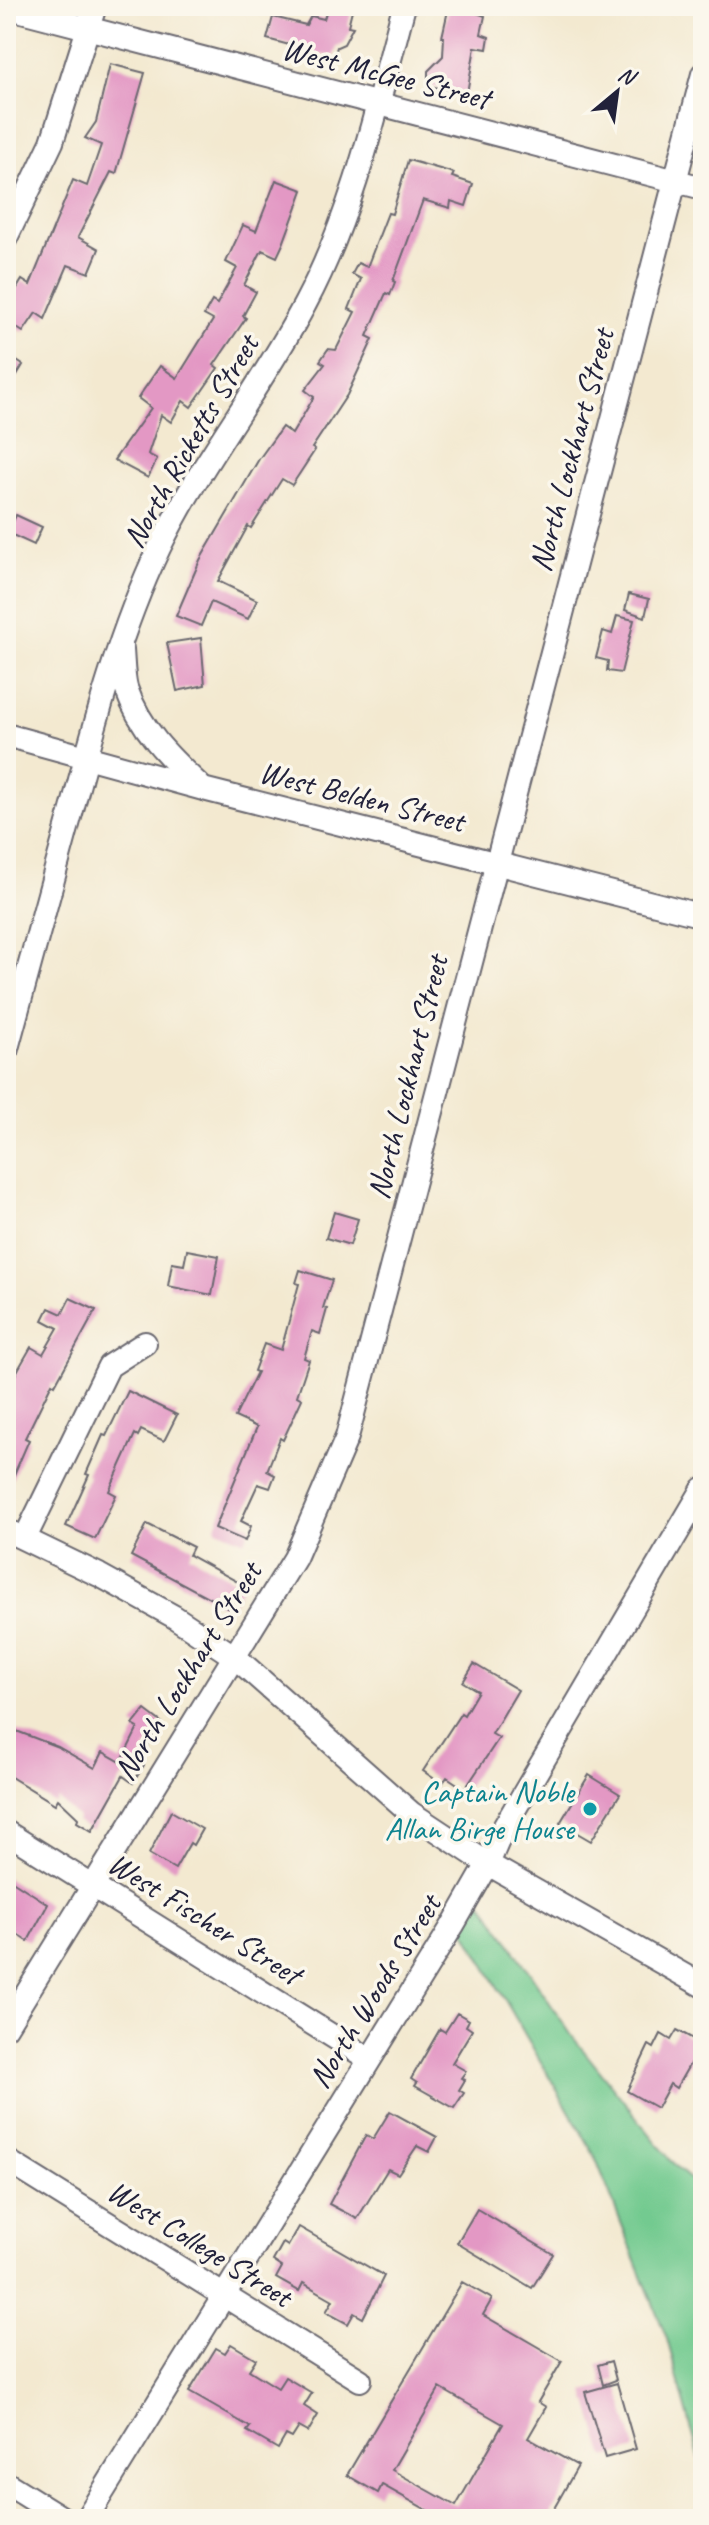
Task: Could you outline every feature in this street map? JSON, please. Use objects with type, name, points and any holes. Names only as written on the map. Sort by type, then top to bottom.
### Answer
[{"type":"street","points":[[6,238],[52,142],[95,6]]},
{"type":"street","name":"North Ricketts Street","points":[[6,1052],[86,755],[121,642],[160,548],[202,473],[270,369],[307,301],[339,232],[404,6]]},
{"type":"street","name":"West McGee Street","points":[[6,7],[703,188]]},
{"type":"street","name":"North Lockhart Street","points":[[6,2027],[295,1558],[347,1437],[703,74]]},
{"type":"street","points":[[121,642],[126,686],[140,719],[160,748],[203,789]]},
{"type":"street","name":"West Belden Street","points":[[6,735],[203,789],[703,916]]},
{"type":"street","points":[[145,1343],[109,1366],[16,1534],[173,1616],[235,1657],[411,1813],[488,1864],[703,1986]]},
{"type":"street","name":"North Woods Street","points":[[86,2519],[488,1864],[503,1829],[703,1489]]},
{"type":"street","name":"West Fischer Street","points":[[6,1832],[369,2059]]},
{"type":"street","name":"West College Street","points":[[6,2160],[360,2380]]},
{"type":"street","points":[[6,2483],[64,2519]]},
{"type":"green space","points":[[481,1900],[572,2036],[677,2168],[703,2190],[703,2471],[667,2339],[594,2154],[463,1927]]},
{"type":"building","points":[[328,6],[353,6],[348,26],[353,27],[344,44],[337,47],[334,56],[298,53],[297,47],[267,39],[273,17],[306,25],[311,16],[324,19]]},
{"type":"building","points":[[449,6],[458,6],[485,16],[481,34],[489,37],[487,49],[475,47],[467,93],[428,86],[428,71],[443,56],[442,37]]},
{"type":"building","points":[[110,64],[145,73],[116,174],[111,172],[78,237],[99,249],[89,273],[68,265],[45,319],[36,313],[23,332],[6,321],[6,306],[22,280],[30,285],[73,180],[87,186],[101,145],[85,138],[96,122]]},
{"type":"building","points":[[408,160],[454,173],[452,177],[473,184],[466,206],[451,201],[450,208],[423,200],[390,295],[386,293],[367,336],[373,339],[347,395],[292,485],[282,479],[251,528],[248,526],[218,581],[257,600],[248,619],[211,602],[201,626],[176,616],[200,560],[259,459],[282,427],[292,434],[314,397],[305,390],[325,364],[320,361],[328,349],[336,350],[355,312],[349,309],[361,279],[352,274],[358,263],[367,267],[388,213],[392,214]]},
{"type":"building","points":[[276,180],[303,190],[283,244],[277,257],[262,250],[244,285],[256,292],[243,316],[246,318],[214,365],[218,368],[191,407],[183,401],[171,422],[161,415],[148,454],[157,459],[148,478],[114,460],[151,408],[138,398],[160,366],[177,378],[213,320],[204,315],[212,301],[217,304],[237,268],[226,262],[243,225],[256,231]]},
{"type":"building","points":[[6,354],[23,365],[6,393]]},
{"type":"building","points":[[16,515],[42,527],[34,545],[8,533]]},
{"type":"building","points":[[629,594],[649,599],[645,617],[625,610]]},
{"type":"building","points":[[617,616],[634,620],[621,673],[607,671],[608,661],[596,658],[603,631],[612,634]]},
{"type":"building","points":[[201,638],[205,685],[177,691],[167,643]]},
{"type":"building","points":[[334,1212],[358,1219],[350,1245],[326,1238]]},
{"type":"building","points":[[187,1250],[219,1256],[212,1295],[168,1286],[172,1263],[184,1265]]},
{"type":"building","points":[[300,1270],[332,1280],[323,1308],[327,1309],[320,1334],[312,1331],[304,1358],[309,1360],[297,1396],[302,1399],[283,1440],[280,1438],[267,1471],[275,1475],[270,1488],[258,1484],[241,1521],[251,1526],[245,1541],[215,1528],[257,1427],[235,1417],[257,1372],[254,1371],[264,1344],[281,1350]]},
{"type":"building","points":[[70,1298],[96,1310],[55,1385],[52,1383],[25,1438],[29,1440],[6,1493],[6,1370],[15,1375],[31,1347],[43,1354],[58,1328],[43,1320],[49,1308],[62,1314]]},
{"type":"building","points":[[128,1391],[177,1415],[164,1441],[141,1430],[138,1436],[135,1434],[109,1491],[116,1495],[95,1539],[66,1526],[103,1435],[106,1436]]},
{"type":"building","points":[[147,1524],[193,1547],[189,1555],[243,1585],[230,1609],[131,1556]]},
{"type":"building","points":[[474,1664],[518,1690],[492,1734],[499,1738],[465,1789],[447,1777],[442,1784],[423,1771],[478,1691],[463,1682]]},
{"type":"building","points":[[145,1710],[161,1722],[139,1761],[144,1765],[133,1783],[123,1776],[92,1831],[77,1822],[78,1818],[58,1799],[55,1804],[6,1774],[6,1727],[58,1747],[95,1768],[103,1752],[121,1762],[138,1728],[133,1725]]},
{"type":"building","name":"Captain Noble Allan Birge House","points":[[589,1775],[620,1794],[591,1841],[560,1823]]},
{"type":"building","points":[[171,1811],[202,1829],[175,1869],[149,1854]]},
{"type":"building","points":[[6,1877],[48,1904],[28,1941],[6,1927]]},
{"type":"building","points":[[457,2013],[469,2020],[466,2026],[472,2030],[452,2063],[466,2071],[459,2090],[464,2093],[454,2108],[415,2086],[417,2083],[411,2079],[440,2029],[445,2032]]},
{"type":"building","points":[[677,2030],[697,2041],[691,2052],[695,2055],[676,2088],[670,2084],[657,2108],[627,2091],[649,2045],[654,2048],[661,2034],[671,2040]]},
{"type":"building","points":[[390,2111],[437,2137],[429,2152],[417,2146],[398,2174],[388,2169],[357,2219],[329,2204],[366,2135],[373,2139]]},
{"type":"building","points":[[477,2209],[553,2254],[532,2288],[457,2243]]},
{"type":"building","points":[[299,2227],[384,2276],[363,2318],[354,2313],[348,2324],[326,2312],[333,2300],[303,2283],[299,2291],[276,2278],[282,2267],[273,2261],[283,2243],[288,2246]]},
{"type":"building","points":[[462,2282],[492,2299],[483,2315],[562,2361],[538,2402],[546,2407],[528,2438],[578,2466],[548,2519],[443,2519],[382,2485],[378,2493],[347,2475]],"holes":[[[440,2388],[503,2424],[456,2506],[392,2470]]]},
{"type":"building","points":[[231,2344],[256,2359],[249,2370],[278,2388],[285,2377],[312,2393],[304,2406],[318,2415],[308,2432],[299,2427],[292,2438],[286,2435],[278,2449],[247,2431],[250,2427],[189,2392],[216,2348],[225,2353]]},
{"type":"building","points":[[611,2361],[616,2380],[603,2385],[598,2365]]},
{"type":"building","points":[[617,2383],[636,2449],[605,2458],[585,2392]]},
{"type":"place","name":"Captain Noble Allan Birge House","points":[[590,1809]]}]
